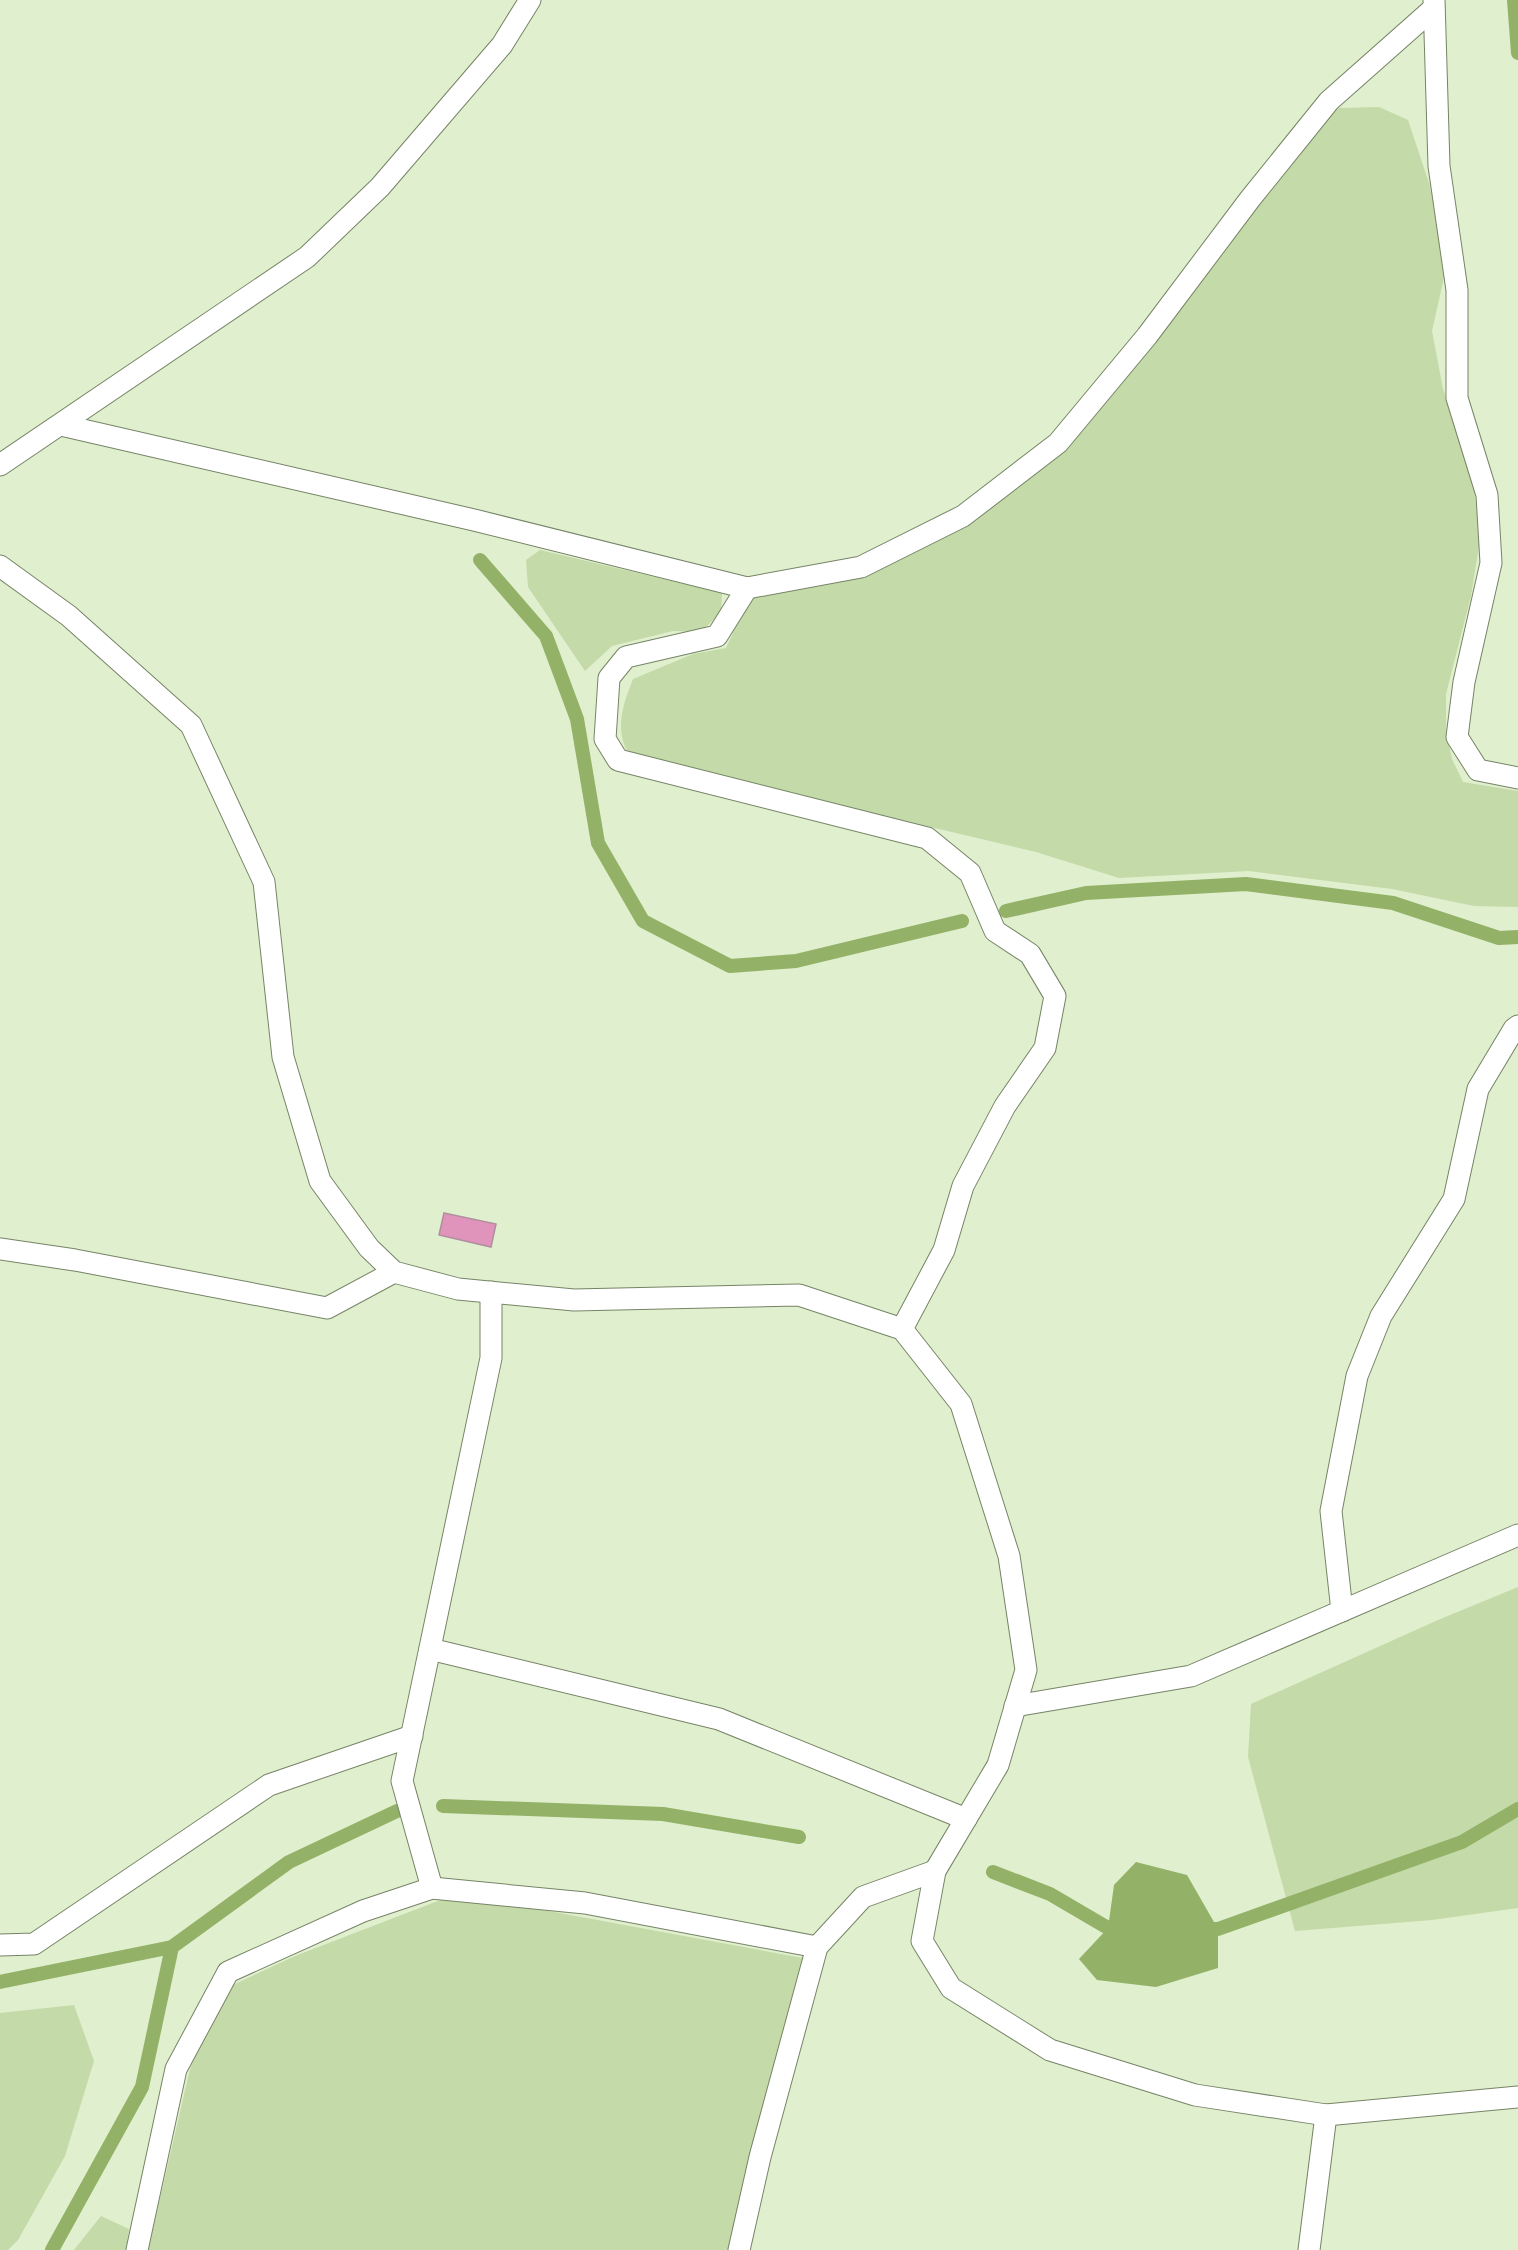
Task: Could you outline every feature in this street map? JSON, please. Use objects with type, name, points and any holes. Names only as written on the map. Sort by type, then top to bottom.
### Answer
[{"type":"lane","points":[[0,465],[307,257],[380,187],[502,45],[530,0]]},
{"type":"lane","points":[[61,425],[474,520],[747,588],[861,567],[963,516],[1058,443],[1146,336],[1250,199],[1329,101],[1434,4]]},
{"type":"lane","points":[[1434,4],[1439,166],[1457,290],[1458,398],[1487,495],[1491,563],[1464,682],[1456,737],[1478,770],[1518,778]]},
{"type":"lane","points":[[0,566],[69,616],[191,725],[264,882],[283,1057],[320,1181],[369,1248],[394,1272],[458,1289],[574,1300],[799,1295],[902,1329],[961,1404],[1009,1556],[1026,1670],[998,1766],[935,1871],[922,1941],[951,1988],[1050,2050],[1195,2095],[1326,2115],[1518,2097]]},
{"type":"lane","points":[[747,588],[717,636],[626,657],[609,678],[605,739],[618,760],[927,838],[970,873],[995,931],[1030,954],[1055,996],[1046,1048],[1005,1106],[963,1185],[944,1250],[902,1329]]},
{"type":"lane","points":[[1342,1611],[1331,1511],[1357,1376],[1381,1316],[1454,1199],[1478,1089],[1518,1026]]},
{"type":"lane","points":[[0,1249],[75,1260],[327,1308],[394,1272]]},
{"type":"lane","points":[[432,1888],[402,1781],[491,1358],[491,1292]]},
{"type":"lane","points":[[1015,1706],[1191,1676],[1518,1535]]},
{"type":"lane","points":[[430,1649],[719,1719],[966,1819]]},
{"type":"lane","points":[[0,1945],[34,1944],[269,1785],[412,1736]]},
{"type":"lane","points":[[739,2250],[760,2157],[817,1947],[863,1897],[935,1871]]},
{"type":"lane","points":[[137,2250],[176,2069],[228,1972],[363,1911],[432,1888],[585,1903],[817,1947]]},
{"type":"lane","points":[[1309,2250],[1326,2115]]},
{"type":"shaded area","points":[[1379,107],[1408,120],[1429,183],[1447,264],[1432,331],[1443,389],[1469,459],[1481,534],[1471,596],[1446,694],[1446,731],[1452,759],[1463,782],[1518,791],[1518,907],[1474,906],[1392,889],[1249,871],[1119,878],[1036,852],[629,755],[624,745],[621,726],[623,708],[633,679],[693,654],[726,648],[749,598],[763,592],[787,591],[999,497],[1311,134],[1339,108]]},
{"type":"shaded area","points":[[540,550],[722,593],[721,612],[701,632],[673,631],[612,646],[585,671],[528,587],[526,560]]},
{"type":"shaded area","points":[[1518,1587],[1518,1908],[1432,1920],[1295,1931],[1248,1757],[1251,1704],[1438,1620]]},
{"type":"shaded area","points":[[1136,1862],[1187,1875],[1218,1929],[1218,1968],[1156,1987],[1097,1980],[1079,1959],[1108,1928],[1114,1885]]},
{"type":"shaded area","points":[[478,1898],[803,1958],[733,2250],[148,2250],[190,2069],[222,1990],[295,1956],[443,1899]]},
{"type":"shaded area","points":[[74,2005],[94,2061],[65,2156],[18,2240],[8,2250],[0,2250],[0,2013]]},
{"type":"shaded area","points":[[101,2216],[129,2229],[126,2250],[74,2250]]},
{"type":"building","points":[[444,1213],[496,1224],[491,1247],[439,1235]]},
{"type":"waterway","points":[[1514,0],[1518,53]]},
{"type":"waterway","points":[[480,560],[546,636],[577,719],[598,843],[643,921],[730,966],[796,961],[962,921]]},
{"type":"waterway","points":[[1006,911],[1086,893],[1246,884],[1393,903],[1499,938],[1518,937]]},
{"type":"waterway","points":[[443,1806],[663,1814],[799,1837]]},
{"type":"waterway","points":[[1200,1929],[1218,1929],[1462,1842],[1518,1809]]},
{"type":"waterway","points":[[52,2250],[142,2087],[172,1947],[289,1862],[397,1811]]},
{"type":"waterway","points":[[993,1872],[1050,1894],[1108,1928],[1124,1929]]},
{"type":"waterway","points":[[0,1982],[172,1947]]}]
